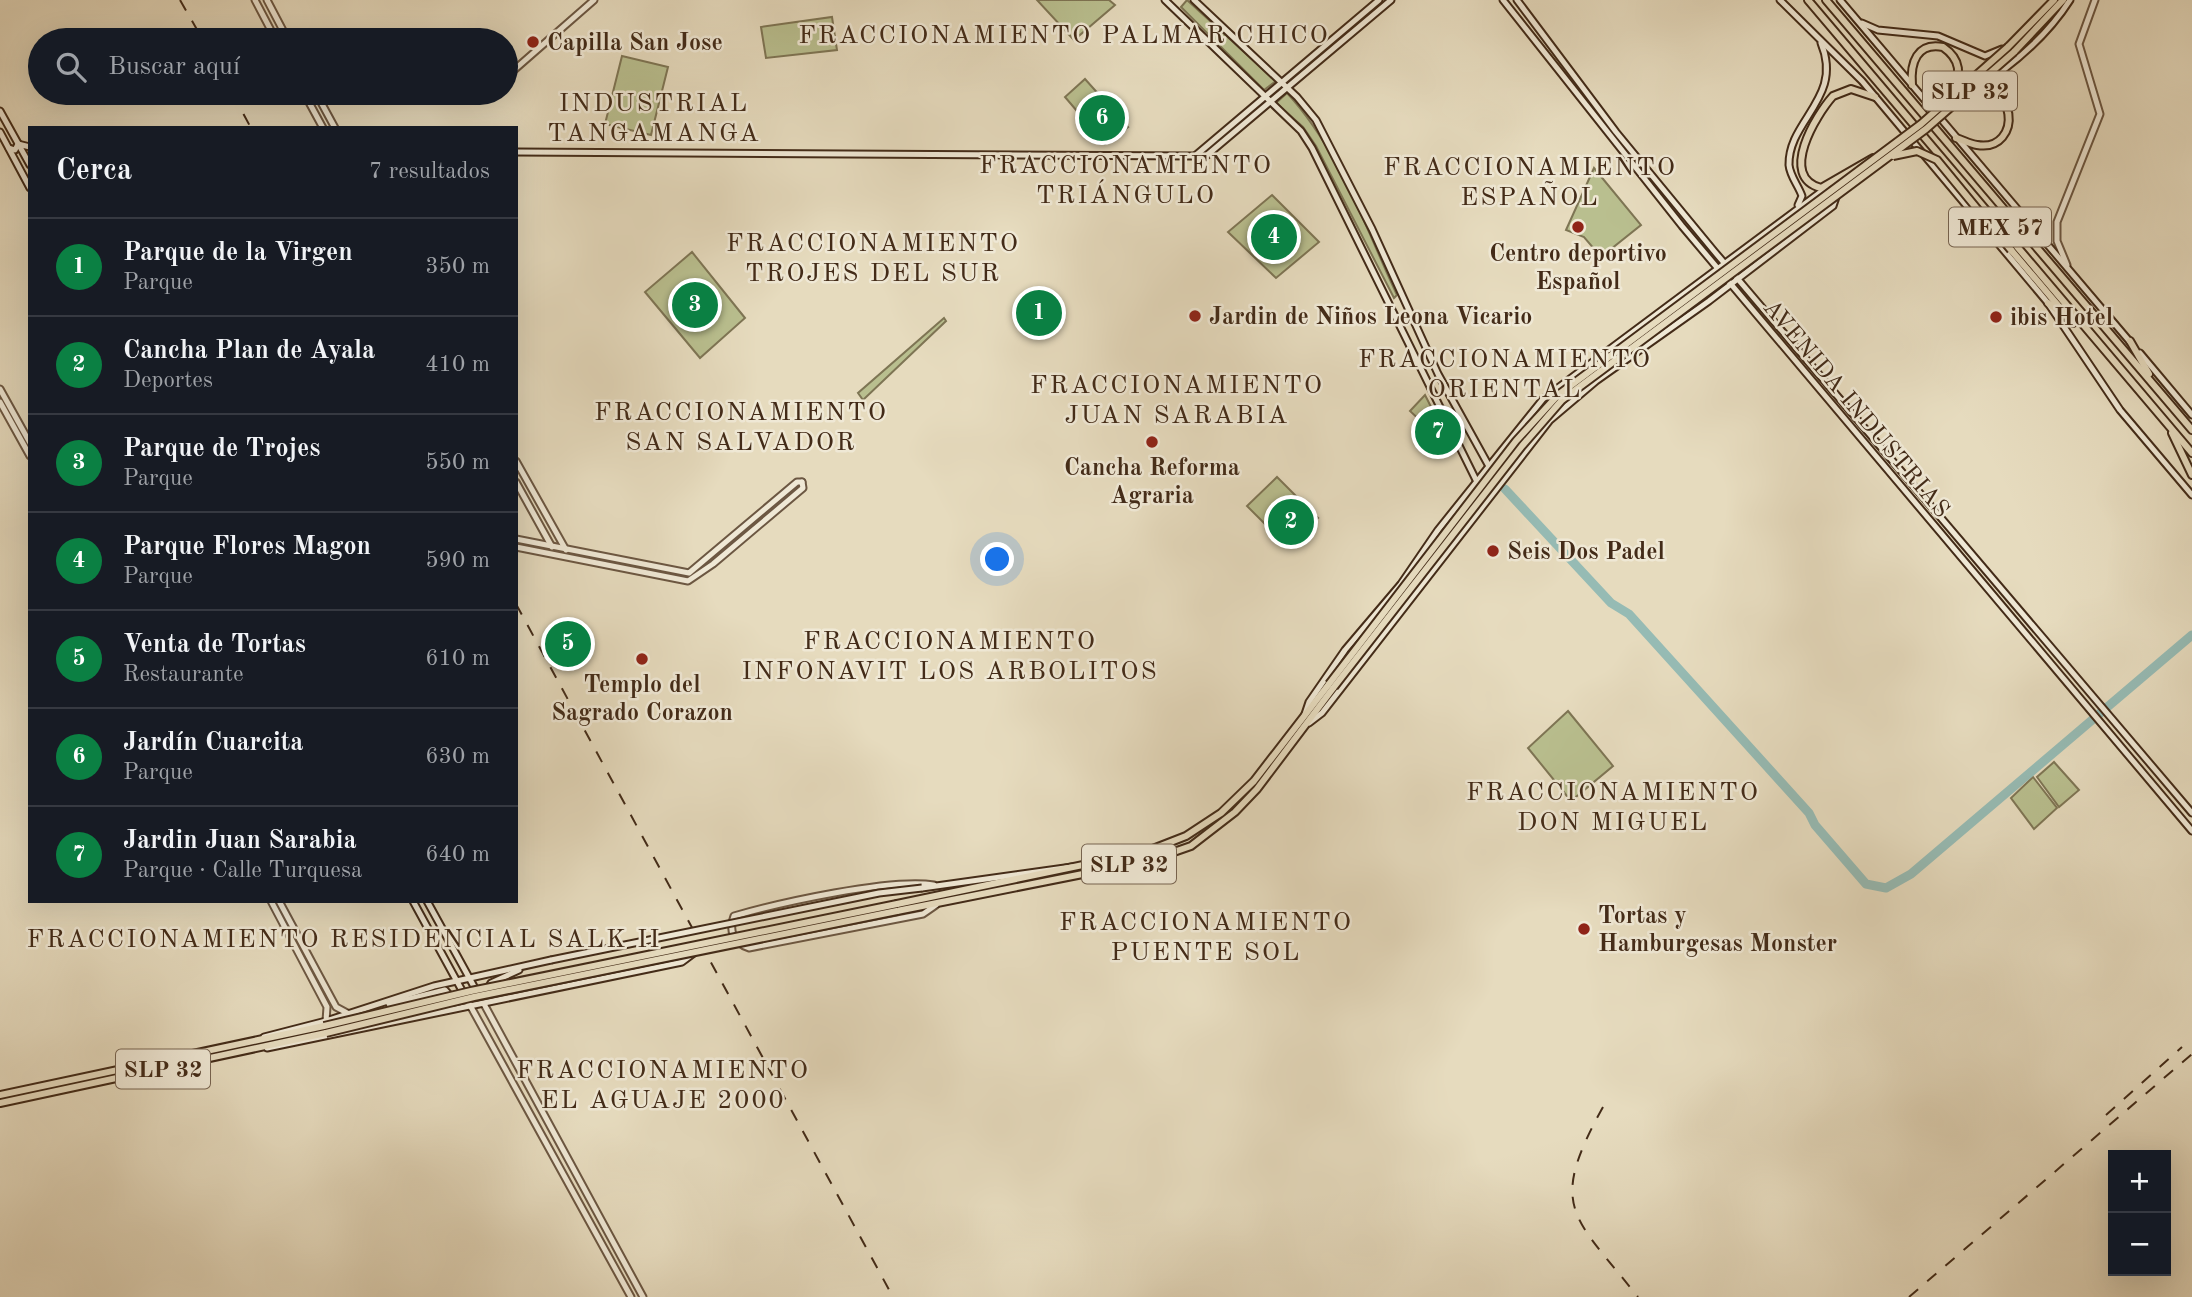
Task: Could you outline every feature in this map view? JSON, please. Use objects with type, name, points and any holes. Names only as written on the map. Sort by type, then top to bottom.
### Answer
[{"type":"highway","name":"MEX 57","points":[[1808,0],[2192,453]]},
{"type":"highway","name":"MEX 57","points":[[1826,0],[2192,430]]},
{"type":"highway","name":"SLP 32","points":[[2011,50],[2054,0]]},
{"type":"highway","name":"SLP 32","points":[[1332,685],[1554,408],[1576,387],[1694,305],[1888,158],[2011,50],[2063,0]]},
{"type":"highway","points":[[1912,85],[1911,64],[1920,51],[1927,47],[1944,47],[1959,64],[1957,97],[1979,92],[1993,94],[2006,105],[2010,121],[2004,134],[1988,145],[1977,145],[1956,138]]},
{"type":"highway","points":[[1875,97],[1851,89],[1840,91],[1826,104],[1806,141],[1800,163],[1801,172],[1814,186],[1829,186],[1875,158]]},
{"type":"highway","name":"SLP 32","points":[[0,1103],[254,1045],[471,991],[1148,861],[1191,846],[1235,813],[1307,721],[1507,452],[1558,395],[1875,158],[1924,126]]},
{"type":"highway","name":"SLP 32","points":[[1888,158],[1917,151],[1931,156],[2073,323]]},
{"type":"highway","points":[[2048,303],[2099,344]]},
{"type":"highway","points":[[2130,341],[2157,388]]},
{"type":"highway","points":[[2168,425],[2192,475]]},
{"type":"highway","name":"SLP 32","points":[[325,1027],[694,953],[1168,845],[1203,826],[1254,781],[1307,721]]},
{"type":"highway","name":"SLP 32","points":[[0,1095],[254,1045]]},
{"type":"main road","points":[[255,0],[270,28]]},
{"type":"main road","points":[[267,0],[282,28]]},
{"type":"main road","points":[[518,67],[594,0]]},
{"type":"main road","points":[[1165,0],[1301,131],[1312,148],[1476,482],[1491,495]]},
{"type":"main road","points":[[1194,0],[1281,82],[1316,120],[1372,229],[1438,374],[1488,467],[1503,479]]},
{"type":"main road","points":[[518,152],[1197,158],[1268,98],[1281,82],[1379,0]]},
{"type":"main road","points":[[1268,98],[1287,88],[1391,0]]},
{"type":"main road","points":[[1780,0],[1875,97],[2048,303],[2120,410],[2192,495]]},
{"type":"main road","points":[[1840,0],[2192,415]]},
{"type":"main road","points":[[1957,97],[1991,80],[2032,45],[2070,0]]},
{"type":"main road","points":[[2070,271],[2059,247],[2057,222],[2100,114],[2079,44],[2095,0]]},
{"type":"main road","points":[[1505,3],[1518,2]]},
{"type":"main road","name":"AVENIDA INDUSTRIAS","points":[[1518,2],[1616,132],[1750,295],[2192,813]]},
{"type":"main road","name":"AVENIDA INDUSTRIAS","points":[[1505,3],[1730,284],[2192,831]]},
{"type":"main road","points":[[1857,20],[1878,30],[1938,36],[1985,56],[2011,50]]},
{"type":"main road","points":[[1788,216],[1800,203],[1802,196],[1791,175],[1791,154],[1827,75],[1826,55],[1819,40]]},
{"type":"main road","points":[[1545,55],[1556,55],[1562,59]]},
{"type":"main road","points":[[1559,73],[1574,76]]},
{"type":"main road","points":[[1577,96],[1586,91]]},
{"type":"main road","points":[[311,105],[322,126]]},
{"type":"main road","points":[[323,105],[334,126]]},
{"type":"main road","points":[[0,111],[28,161]]},
{"type":"main road","points":[[0,132],[28,185]]},
{"type":"main road","points":[[1610,137],[1616,132]]},
{"type":"main road","points":[[4,143],[9,136],[28,146]]},
{"type":"main road","points":[[4,143],[13,150],[17,142]]},
{"type":"main road","name":"SLP 32","points":[[1307,721],[1309,702],[1345,650],[1401,584],[1461,500],[1528,415],[1559,384],[1829,186]]},
{"type":"main road","name":"SLP 32","points":[[1307,721],[1322,713],[1550,420],[1581,393],[1720,293],[1833,205],[1836,197]]},
{"type":"main road","points":[[1714,251],[1726,257],[1740,252],[1739,266],[1745,269],[1752,267]]},
{"type":"main road","points":[[1707,277],[1710,259]]},
{"type":"main road","points":[[1750,295],[1746,279],[1752,267]]},
{"type":"main road","points":[[1696,286],[1704,283],[1711,285],[1713,293],[1709,301]]},
{"type":"main road","points":[[1720,293],[1729,290],[1740,296]]},
{"type":"main road","points":[[0,389],[28,439]]},
{"type":"main road","points":[[0,401],[28,452]]},
{"type":"main road","points":[[1501,451],[1499,458],[1503,464],[1509,466],[1516,463]]},
{"type":"main road","points":[[518,465],[570,559]]},
{"type":"main road","points":[[518,539],[689,573],[797,482],[804,485],[693,580],[683,582],[518,547]]},
{"type":"main road","points":[[518,486],[556,556]]},
{"type":"main road","points":[[1461,500],[1467,496],[1475,498],[1479,506],[1478,512]]},
{"type":"main road","points":[[325,1027],[349,1014],[456,981],[551,960],[879,893],[940,887],[1065,866],[1075,867]]},
{"type":"main road","points":[[939,903],[923,914],[749,948],[737,942],[731,930],[734,916],[771,907],[895,885],[920,883],[940,887]]},
{"type":"main road","points":[[272,903],[327,1007],[325,1027]]},
{"type":"main road","points":[[280,903],[336,1007],[349,1014]]},
{"type":"main road","points":[[414,903],[631,1297]]},
{"type":"main road","points":[[428,903],[643,1297]]},
{"type":"main road","points":[[428,930],[439,923]]},
{"type":"main road","points":[[254,1045],[284,1047],[682,962],[694,953]]},
{"type":"main road","points":[[503,999],[489,996],[488,985],[524,966]]},
{"type":"main road","points":[[372,1006],[443,991],[450,992],[453,1005],[431,1016]]},
{"type":"green space","points":[[1037,0],[1109,0],[1115,5],[1074,40]]},
{"type":"green space","points":[[1187,0],[1276,81],[1264,90],[1181,7]]},
{"type":"green space","points":[[832,17],[837,50],[766,58],[761,27]]},
{"type":"green space","points":[[622,56],[668,67],[651,135],[605,124]]},
{"type":"green space","points":[[1085,79],[1128,127],[1105,144],[1065,97]]},
{"type":"green space","points":[[1287,93],[1322,139],[1350,190],[1397,295],[1394,298],[1316,146],[1303,127],[1276,103]]},
{"type":"green space","points":[[1594,168],[1641,225],[1601,257],[1584,237],[1566,230]]},
{"type":"green space","points":[[1272,195],[1319,242],[1276,278],[1228,232]]},
{"type":"green space","points":[[692,252],[745,318],[700,358],[645,292]]},
{"type":"green space","points":[[1034,291],[1059,320],[1046,334],[1019,305]]},
{"type":"green space","points":[[944,318],[946,321],[863,400],[858,393]]},
{"type":"green space","points":[[1425,395],[1454,452],[1410,411]]},
{"type":"green space","points":[[1277,477],[1318,518],[1284,543],[1247,506]]},
{"type":"green space","points":[[1568,711],[1613,766],[1571,801],[1528,748]]},
{"type":"green space","points":[[2054,762],[2079,790],[2059,807],[2037,777]]},
{"type":"green space","points":[[2033,777],[2057,808],[2034,829],[2011,798]]},
{"type":"waterway","points":[[1505,489],[1611,603],[1629,614],[1809,813],[1815,825],[1866,884],[1886,888],[1911,874],[2192,635]]},
{"type":"railway","points":[[180,0],[196,28]]},
{"type":"railway","points":[[239,105],[250,126]]},
{"type":"railway","points":[[518,608],[893,1297]]},
{"type":"railway","points":[[2106,1115],[2182,1047]]},
{"type":"railway","points":[[1909,1297],[2192,1054]]},
{"type":"railway","points":[[1603,1107],[1576,1168],[1572,1190],[1575,1209],[1597,1247],[1638,1297]]},
{"type":"place","name":"Capilla San Jose","points":[[533,42]]},
{"type":"place","name":"Jardín Cuarcita","points":[[1102,118]]},
{"type":"place","name":"Centro deportivo Español","points":[[1578,227]]},
{"type":"place","name":"Parque Flores Magon","points":[[1274,237]]},
{"type":"place","name":"Parque de Trojes","points":[[695,305]]},
{"type":"place","name":"Parque de la Virgen","points":[[1039,313]]},
{"type":"place","name":"Jardin de Niños Leona Vicario","points":[[1195,316]]},
{"type":"place","name":"ibis Hotel","points":[[1996,317]]},
{"type":"place","name":"Jardin Juan Sarabia","points":[[1438,432]]},
{"type":"place","name":"Cancha Reforma Agraria","points":[[1152,442]]},
{"type":"place","name":"Cancha Plan de Ayala","points":[[1291,522]]},
{"type":"place","name":"Seis Dos Padel","points":[[1493,551]]},
{"type":"place","name":"Venta de Tortas","points":[[568,644]]},
{"type":"place","name":"Templo del Sagrado Corazon","points":[[642,659]]},
{"type":"place","name":"Tortas y Hamburgesas Monster","points":[[1584,929]]},
{"type":"district","name":"FRACCIONAMIENTO PALMAR CHICO","points":[[1064,34]]},
{"type":"district","name":"INDUSTRIAL TANGAMANGA","points":[[654,117]]},
{"type":"district","name":"FRACCIONAMIENTO TRIÁNGULO","points":[[1126,179]]},
{"type":"district","name":"FRACCIONAMIENTO ESPAÑOL","points":[[1530,181]]},
{"type":"district","name":"FRACCIONAMIENTO TROJES DEL SUR","points":[[873,257]]},
{"type":"district","name":"FRACCIONAMIENTO ORIENTAL","points":[[1505,373]]},
{"type":"district","name":"FRACCIONAMIENTO JUAN SARABIA","points":[[1177,399]]},
{"type":"district","name":"FRACCIONAMIENTO SAN SALVADOR","points":[[741,426]]},
{"type":"district","name":"FRACCIONAMIENTO INFONAVIT LOS ARBOLITOS","points":[[950,655]]},
{"type":"district","name":"FRACCIONAMIENTO DON MIGUEL","points":[[1613,806]]},
{"type":"district","name":"FRACCIONAMIENTO PUENTE SOL","points":[[1206,936]]},
{"type":"district","name":"FRACCIONAMIENTO RESIDENCIAL SALK II","points":[[344,938]]},
{"type":"district","name":"FRACCIONAMIENTO EL AGUAJE 2000","points":[[663,1084]]}]
